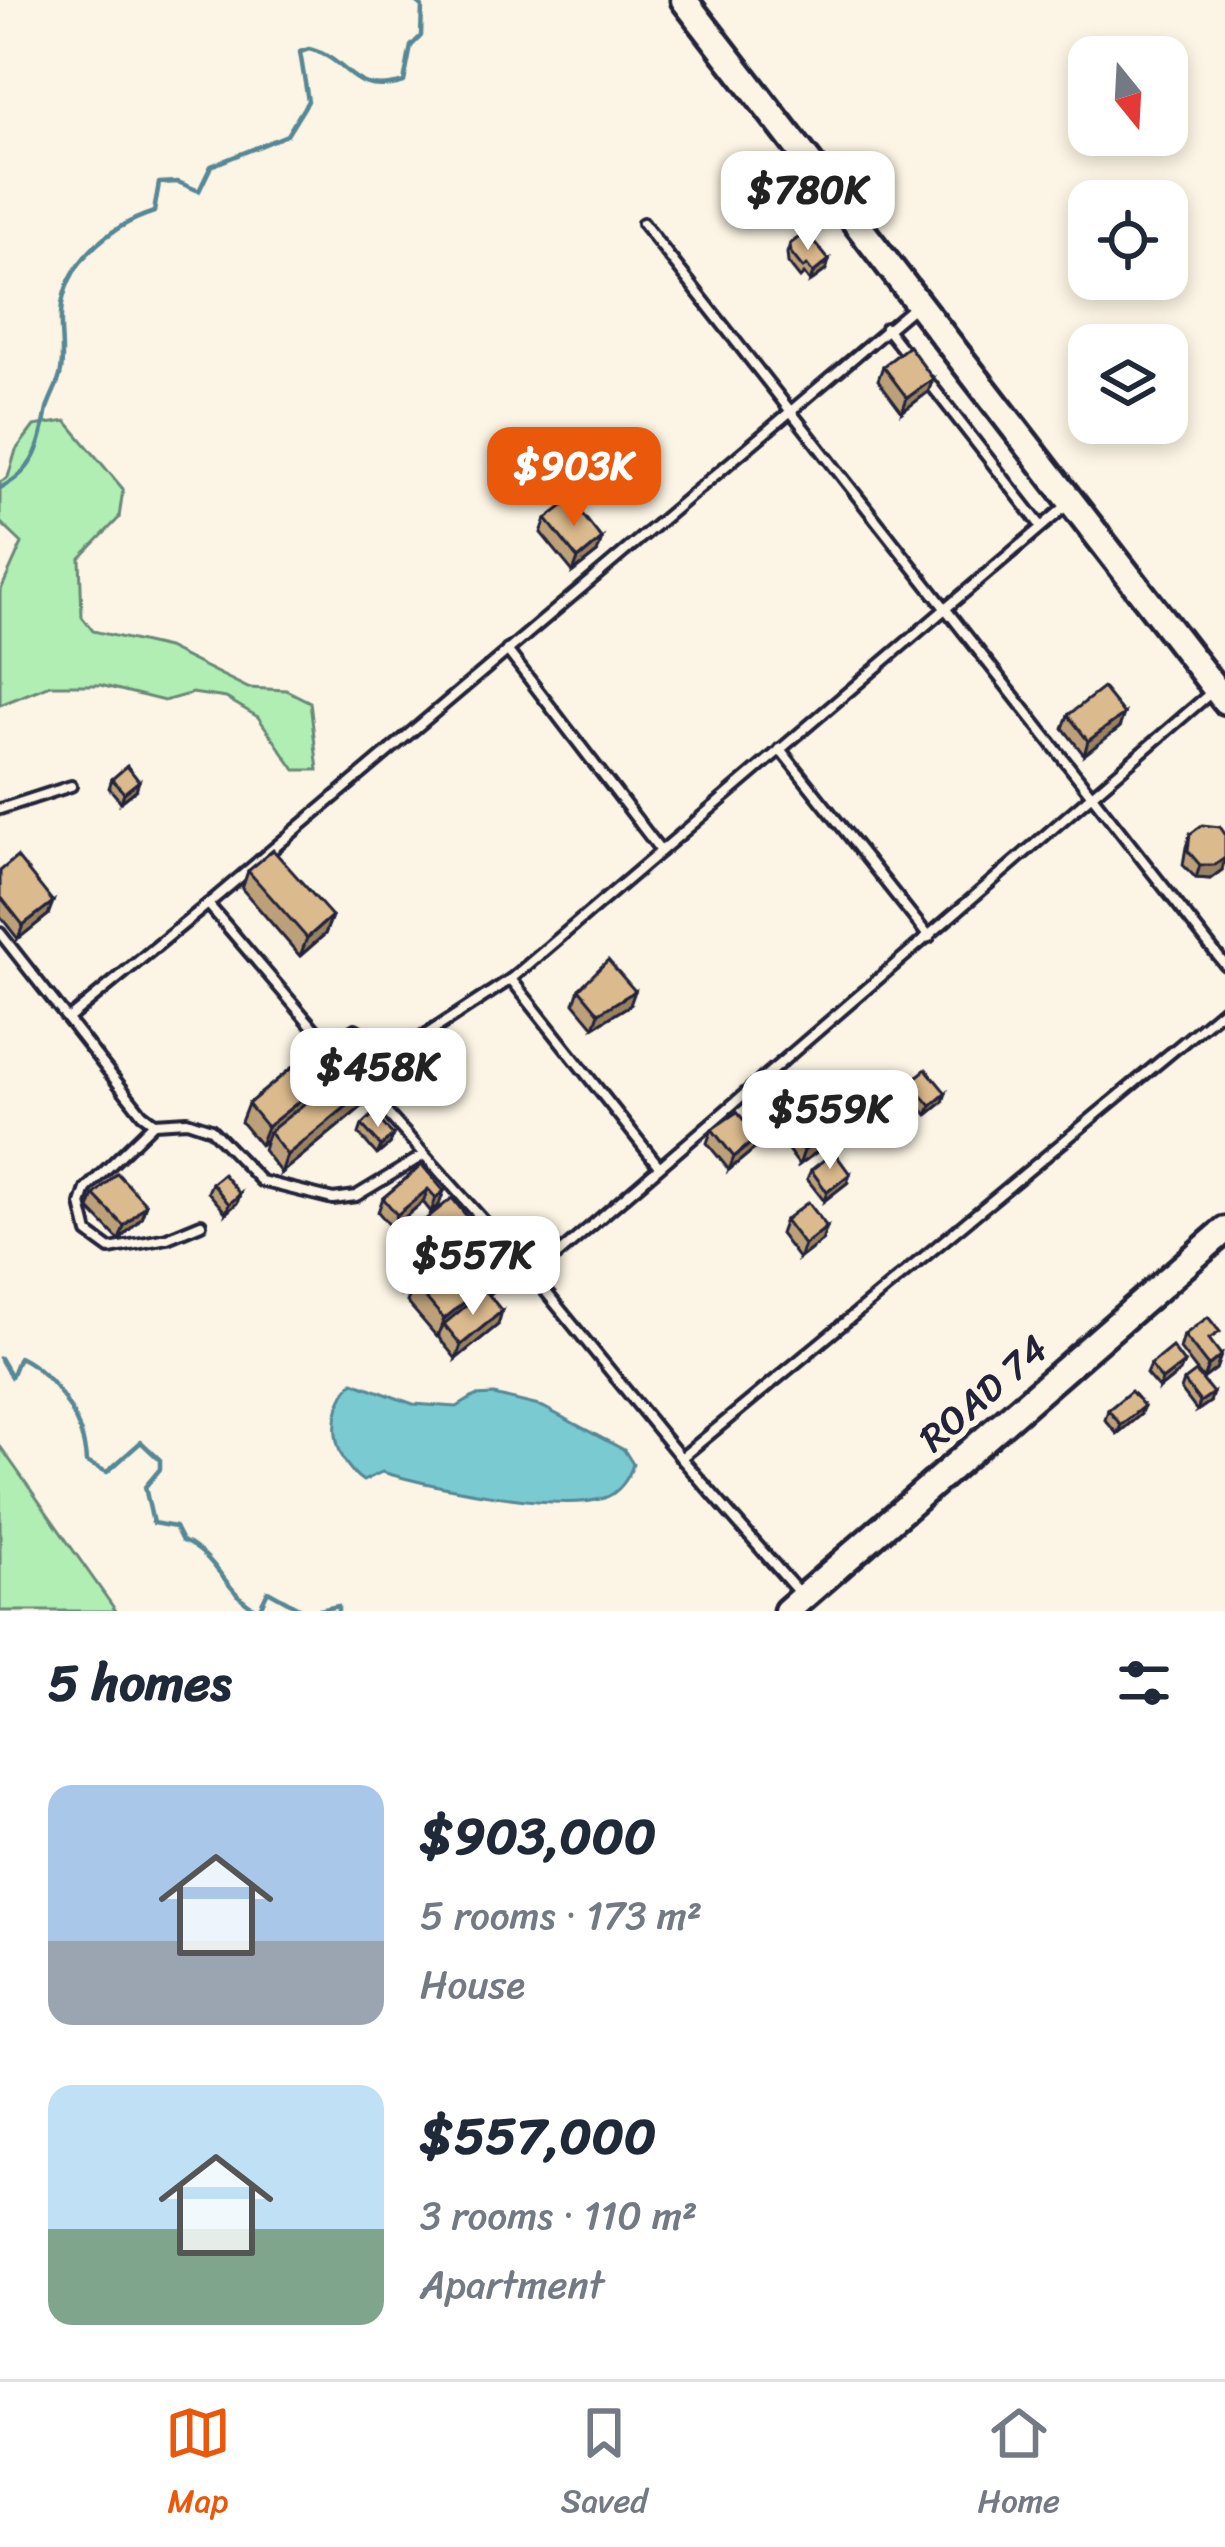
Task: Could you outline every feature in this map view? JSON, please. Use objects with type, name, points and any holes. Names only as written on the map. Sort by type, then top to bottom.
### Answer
[{"type":"main road","points":[[684,0],[1220,695]]},
{"type":"main road","name":"ROAD 74","points":[[795,1604],[1225,1230]]},
{"type":"lane","points":[[643,223],[1225,965]]},
{"type":"lane","points":[[68,1019],[918,303]]},
{"type":"lane","points":[[886,328],[1041,526]]},
{"type":"lane","points":[[372,1097],[398,1053],[512,979],[1072,501]]},
{"type":"lane","points":[[507,650],[661,851]]},
{"type":"lane","points":[[533,1276],[1091,797],[1220,695]]},
{"type":"lane","points":[[780,749],[929,937]]},
{"type":"lane","points":[[0,809],[71,786]]},
{"type":"lane","points":[[208,904],[343,1063]]},
{"type":"lane","points":[[0,933],[154,1123]]},
{"type":"lane","points":[[512,979],[658,1166]]},
{"type":"lane","points":[[681,1458],[1225,1009]]},
{"type":"lane","points":[[328,1046],[355,1029],[398,1053]]},
{"type":"lane","points":[[357,1080],[533,1276],[795,1604]]},
{"type":"lane","points":[[201,1224],[167,1238],[110,1249],[88,1233],[81,1204],[86,1190],[154,1123],[187,1121],[211,1129],[261,1181],[333,1199],[356,1196],[424,1156]]},
{"type":"green space","points":[[66,421],[123,489],[119,518],[80,558],[82,617],[93,631],[167,648],[248,688],[286,690],[310,702],[318,770],[295,770],[258,717],[226,698],[192,693],[164,701],[100,685],[50,685],[0,705],[0,592],[22,543],[0,522],[0,482],[8,477],[16,450],[34,426]]},
{"type":"green space","points":[[0,1446],[116,1611],[0,1611]]},
{"type":"water","points":[[353,1382],[413,1404],[457,1407],[475,1396],[494,1395],[543,1407],[624,1450],[633,1464],[614,1493],[584,1502],[494,1496],[382,1472],[363,1481],[344,1460],[336,1433],[339,1406]]},
{"type":"building","points":[[806,232],[829,260],[813,273],[791,253],[790,244]]},
{"type":"building","points":[[909,346],[933,379],[907,398],[883,366]]},
{"type":"building","points":[[571,500],[602,539],[578,559],[546,519]]},
{"type":"building","points":[[1103,688],[1124,714],[1088,741],[1068,715]]},
{"type":"building","points":[[127,766],[139,781],[124,793],[112,779]]},
{"type":"building","points":[[1202,825],[1220,827],[1225,834],[1225,858],[1215,865],[1200,865],[1188,851],[1190,834]]},
{"type":"building","points":[[273,850],[332,916],[307,938],[248,871]]},
{"type":"building","points":[[17,857],[53,902],[23,925],[0,896],[0,871]]},
{"type":"building","points":[[608,960],[635,991],[599,1013],[579,989]]},
{"type":"building","points":[[329,1037],[370,1087],[287,1155],[269,1132],[335,1079],[332,1075],[267,1127],[248,1104]]},
{"type":"building","points":[[926,1069],[946,1093],[931,1106],[910,1082]]},
{"type":"building","points":[[907,1096],[921,1111],[901,1132],[883,1112]]},
{"type":"building","points":[[808,1108],[827,1134],[804,1151],[785,1125]]},
{"type":"building","points":[[737,1112],[758,1137],[734,1157],[712,1129]]},
{"type":"building","points":[[374,1114],[393,1135],[381,1146],[362,1125]]},
{"type":"building","points":[[834,1152],[850,1174],[827,1192],[811,1170]]},
{"type":"building","points":[[422,1165],[444,1191],[436,1198],[428,1189],[397,1215],[383,1198]]},
{"type":"building","points":[[117,1173],[146,1204],[124,1226],[94,1195]]},
{"type":"building","points":[[223,1174],[240,1194],[229,1204],[212,1183]]},
{"type":"building","points":[[452,1198],[473,1224],[410,1275],[389,1249]]},
{"type":"building","points":[[808,1202],[827,1227],[804,1245],[785,1220]]},
{"type":"building","points":[[486,1224],[516,1260],[444,1319],[414,1284]]},
{"type":"building","points":[[485,1290],[502,1311],[461,1345],[444,1324]]},
{"type":"building","points":[[1208,1317],[1220,1332],[1209,1339],[1221,1355],[1208,1366],[1184,1335]]},
{"type":"building","points":[[1172,1347],[1184,1363],[1162,1380],[1150,1365]]},
{"type":"building","points":[[1196,1372],[1213,1393],[1200,1402],[1184,1381]]},
{"type":"building","points":[[1131,1391],[1144,1406],[1121,1425],[1108,1410]]},
{"type":"waterway","points":[[0,488],[21,474],[38,448],[61,371],[64,296],[80,263],[106,237],[154,212],[159,183],[178,182],[199,191],[211,166],[287,135],[308,101],[300,52],[309,49],[323,54],[372,85],[404,82],[411,46],[421,36],[422,7],[415,0]]},
{"type":"waterway","points":[[0,1358],[11,1377],[19,1357],[56,1388],[74,1416],[86,1462],[107,1472],[141,1442],[160,1460],[160,1469],[145,1487],[153,1523],[175,1527],[182,1541],[204,1555],[247,1603],[259,1610],[268,1591],[304,1611]]},
{"type":"waterway","points":[[315,1611],[338,1606],[338,1611]]}]
